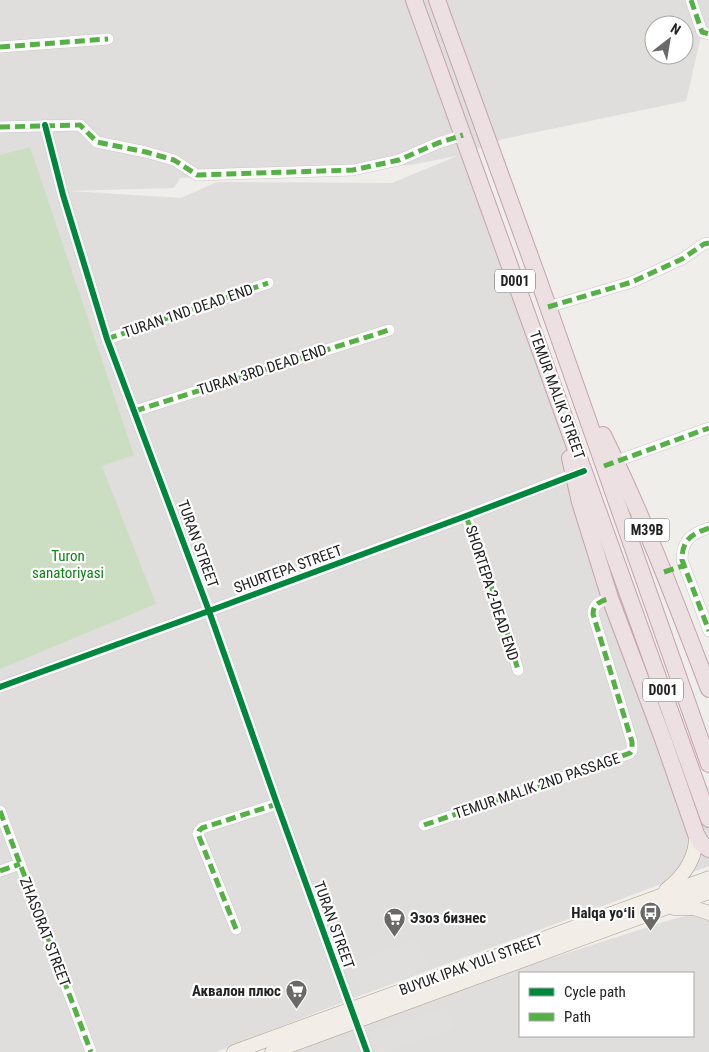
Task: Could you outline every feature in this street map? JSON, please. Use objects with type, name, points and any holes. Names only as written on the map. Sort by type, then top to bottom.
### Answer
[{"type":"highway","name":"TEMUR MALIK STREET","points":[[414,0],[552,383],[579,473],[709,819]]},
{"type":"highway","name":"TEMUR MALIK STREET","points":[[438,0],[573,376],[610,464],[709,764]]},
{"type":"highway","name":"M39B","points":[[610,464],[626,481],[664,572],[709,689]]},
{"type":"highway","points":[[579,473],[580,502],[610,598],[663,739],[696,834],[701,843],[709,849]]},
{"type":"main road","points":[[656,904],[685,872],[694,854],[696,834]]},
{"type":"main road","name":"BUYUK IPAK YULI STREET","points":[[234,1052],[354,1015],[656,904],[709,878]]},
{"type":"main road","name":"BUYUK IPAK YULI STREET","points":[[656,904],[709,892]]},
{"type":"main road","points":[[656,904],[698,909],[709,913]]},
{"type":"main road","name":"BUYUK IPAK YULI STREET","points":[[272,1052],[354,1015]]},
{"type":"street","points":[[691,0],[702,32],[709,34]]},
{"type":"street","points":[[0,46],[108,39]]},
{"type":"street","name":"TURAN STREET","points":[[45,125],[63,195],[107,339],[210,611],[277,804],[367,1052]]},
{"type":"street","points":[[0,127],[80,125],[97,142],[174,160],[196,176],[353,170],[399,160],[438,143],[463,135]]},
{"type":"street","points":[[548,307],[632,282],[682,259],[709,242]]},
{"type":"street","name":"TURАN 1ND DEAD END","points":[[107,339],[268,283]]},
{"type":"street","name":"TURAN 3RD DEAD END","points":[[135,411],[389,330]]},
{"type":"street","points":[[610,464],[709,428]]},
{"type":"street","name":"SHURTEPA STREET","points":[[0,687],[210,611],[579,473]]},
{"type":"street","name":"SHORTEPA 2-DEAD END","points":[[466,516],[504,622],[518,670]]},
{"type":"street","points":[[709,528],[693,535],[685,544],[682,554],[683,566],[709,631]]},
{"type":"street","points":[[664,572],[683,566]]},
{"type":"street","name":"TEMUR MALIK 2ND PASSAGE","points":[[424,825],[592,768],[630,753],[632,742],[593,614],[597,604],[610,598]]},
{"type":"street","points":[[236,929],[198,834],[202,828],[277,804]]},
{"type":"street","name":"ZHASORAT STREET","points":[[0,811],[92,1052]]},
{"type":"street","points":[[0,871],[20,864]]},
{"type":"shaded area","points":[[0,0],[709,0],[709,34],[702,32],[686,101],[503,139],[469,152],[709,819],[709,866],[359,996],[216,1052],[0,1052]],"holes":[[[457,156],[392,183],[217,182],[181,198],[69,191],[174,188],[180,178],[410,165]]]},
{"type":"shaded area","points":[[698,913],[709,915],[709,1052],[272,1052],[356,1021],[673,919]]},
{"type":"shaded area","points":[[417,940],[428,968],[360,993],[350,964]]},
{"type":"shaded area","points":[[447,1007],[454,1028],[384,1052],[378,1052],[371,1033]]},
{"type":"green space","name":"Turon sanatoriyasi","points":[[30,147],[134,455],[102,466],[156,604],[0,669],[0,155]]},
{"type":"marked path","points":[[691,0],[702,32],[709,34]]},
{"type":"marked path","points":[[0,47],[108,39]]},
{"type":"marked path","points":[[0,127],[80,125],[97,142],[174,160],[197,175],[353,170],[399,160],[438,143],[463,135]]},
{"type":"marked path","points":[[548,307],[632,282],[682,259],[704,244],[709,243]]},
{"type":"marked path","points":[[107,339],[268,283]]},
{"type":"marked path","points":[[135,411],[389,330]]},
{"type":"marked path","points":[[604,466],[709,428]]},
{"type":"marked path","points":[[466,516],[504,622],[518,670]]},
{"type":"marked path","points":[[709,528],[693,535],[686,543],[682,553],[682,560],[709,631]]},
{"type":"marked path","points":[[664,572],[683,566]]},
{"type":"marked path","points":[[424,825],[630,753],[632,742],[593,614],[596,605],[610,598]]},
{"type":"marked path","points":[[236,929],[198,834],[202,828],[277,804]]},
{"type":"marked path","points":[[0,811],[91,1052]]},
{"type":"marked path","points":[[0,871],[20,864]]},
{"type":"cycle path","points":[[45,125],[63,195],[107,339],[209,611],[367,1052]]},
{"type":"cycle path","points":[[0,687],[584,471]]},
{"type":"place","name":"Halqa yoʻli","points":[[651,932]]},
{"type":"place","name":"Эзоз бизнес","points":[[394,937]]},
{"type":"place","name":"Аквалон плюс","points":[[297,1010]]}]
